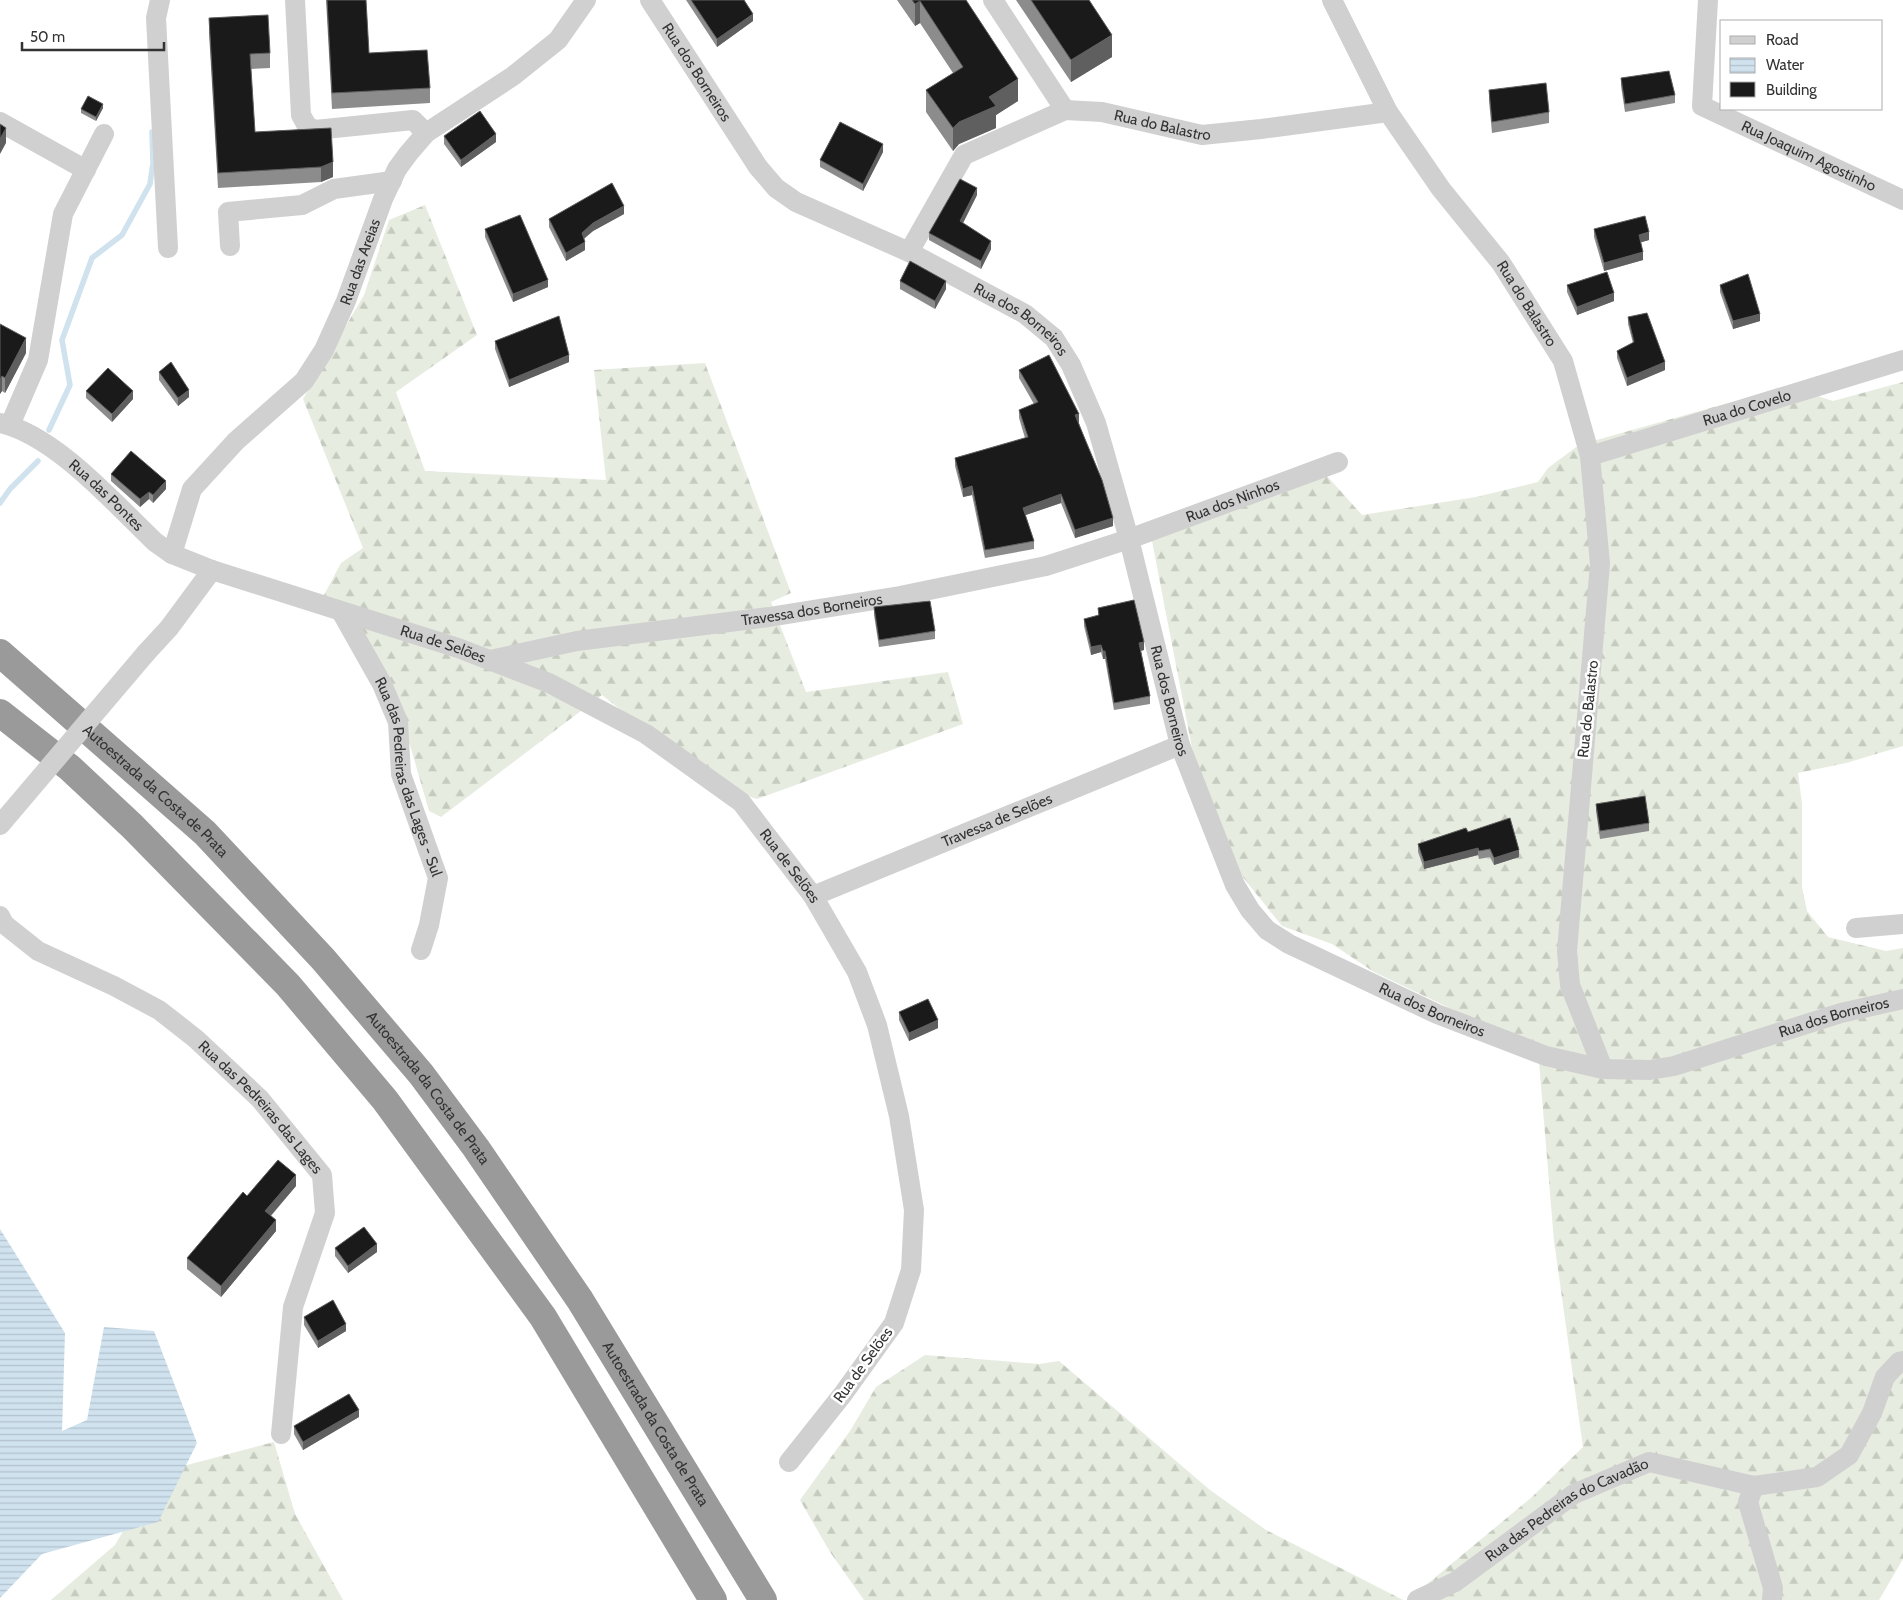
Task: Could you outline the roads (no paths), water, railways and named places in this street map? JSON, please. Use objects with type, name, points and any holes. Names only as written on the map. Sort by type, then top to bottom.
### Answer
[{"type":"highway","name":"Autoestrada da Costa de Prata","points":[[0,652],[206,833],[323,959],[420,1074],[476,1148],[580,1300],[763,1600]]},
{"type":"highway","points":[[0,713],[70,768],[132,826],[288,984],[385,1100],[543,1317],[713,1600]]},
{"type":"street","points":[[160,0],[156,18],[168,248]]},
{"type":"street","points":[[295,0],[301,115],[307,126],[315,130],[413,120],[426,133]]},
{"type":"street","name":"Rua das Areias","points":[[172,554],[192,489],[236,441],[304,381],[324,350],[346,301],[371,229],[392,181],[408,154],[426,133],[513,76],[558,40],[586,0]]},
{"type":"street","name":"Rua dos Borneiros","points":[[650,0],[758,167],[776,188],[796,202],[909,252],[1025,314],[1054,338],[1071,365],[1096,422],[1129,539],[1180,746],[1235,886],[1250,910],[1267,930],[1289,944],[1437,1014],[1546,1056],[1603,1069],[1650,1070],[1674,1066],[1841,1013],[1903,999]]},
{"type":"street","points":[[993,0],[1065,110]]},
{"type":"street","points":[[1332,0],[1388,112]]},
{"type":"street","name":"Rua Joaquim Agostinho","points":[[1708,0],[1702,106],[1903,200]]},
{"type":"street","name":"Rua do Balastro","points":[[909,252],[964,155],[1065,110],[1102,112],[1202,135],[1261,130],[1388,112],[1441,189],[1502,263],[1562,361],[1590,456],[1600,564],[1566,951],[1570,985],[1603,1069]]},
{"type":"street","points":[[0,122],[86,170]]},
{"type":"street","points":[[5,424],[38,360],[63,214],[104,134]]},
{"type":"street","points":[[230,246],[228,212],[302,205],[334,189],[392,181]]},
{"type":"street","name":"Rua do Covelo","points":[[1590,456],[1903,360]]},
{"type":"street","name":"Rua das Pontes","points":[[5,424],[51,446],[156,542],[172,554],[212,570]]},
{"type":"street","name":"Rua dos Ninhos","points":[[1129,539],[1338,462]]},
{"type":"street","name":"Travessa dos Borneiros","points":[[490,660],[577,641],[769,617],[900,596],[1046,566],[1129,539]]},
{"type":"street","points":[[0,825],[169,628],[212,570]]},
{"type":"street","name":"Rua de Selões","points":[[212,570],[342,613],[458,648],[490,660],[549,683],[646,734],[741,802],[813,896],[858,972],[877,1025],[899,1116],[914,1210],[911,1270],[894,1323],[843,1394],[789,1462]]},
{"type":"street","name":"Rua das Pedreiras das Lages - Sul","points":[[342,613],[382,684],[398,722],[401,774],[438,878],[422,950]]},
{"type":"street","name":"Travessa de Selões","points":[[813,896],[1180,746]]},
{"type":"street","name":"Rua das Pedreiras das Lages","points":[[0,916],[4,924],[38,951],[159,1010],[196,1039],[260,1099],[322,1175],[325,1213],[293,1307],[281,1434]]},
{"type":"street","points":[[1856,928],[1903,924]]},
{"type":"street","name":"Rua das Pedreiras do Cavadão","points":[[1417,1600],[1455,1582],[1574,1494],[1649,1462],[1754,1486],[1817,1477],[1849,1455],[1872,1413],[1885,1377],[1899,1362],[1903,1361]]},
{"type":"street","points":[[1754,1486],[1748,1502],[1773,1588],[1772,1600]]},
{"type":"water","points":[[0,1229],[65,1333],[62,1431],[87,1420],[104,1327],[154,1331],[197,1443],[158,1522],[42,1554],[0,1598]]},
{"type":"waterway","points":[[49,430],[70,385],[62,340],[92,258],[122,235],[150,184],[153,163],[152,132]]},
{"type":"waterway","points":[[0,503],[10,489],[38,461]]}]
